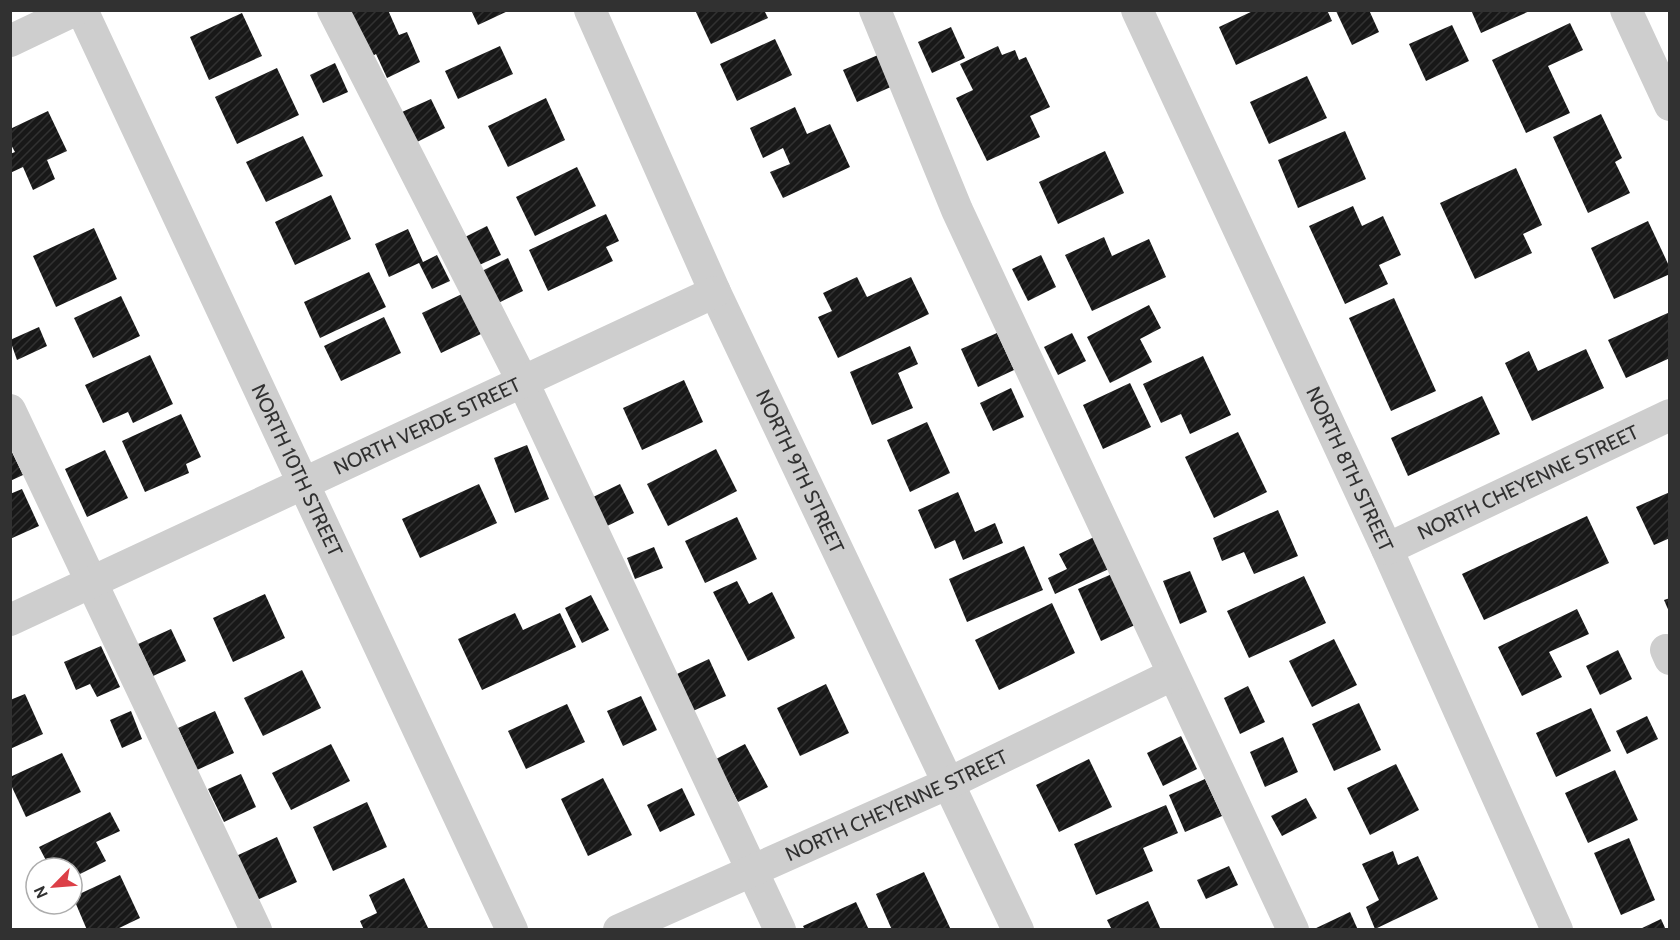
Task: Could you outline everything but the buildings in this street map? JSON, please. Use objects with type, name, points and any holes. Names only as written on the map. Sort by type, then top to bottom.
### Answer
[{"type":"street","points":[[10,41],[75,10]]},
{"type":"street","name":"NORTH 10TH STREET","points":[[82,10],[512,930]]},
{"type":"street","points":[[333,10],[523,382],[780,930]]},
{"type":"street","name":"NORTH 9TH STREET","points":[[590,10],[715,292],[1018,930]]},
{"type":"street","points":[[875,10],[957,210],[1172,675],[1293,930]]},
{"type":"street","name":"NORTH 8TH STREET","points":[[1137,10],[1387,549],[1557,930]]},
{"type":"street","points":[[1626,10],[1670,105]]},
{"type":"street","name":"NORTH VERDE STREET","points":[[10,620],[715,292]]},
{"type":"street","points":[[10,410],[256,930]]},
{"type":"street","name":"NORTH CHEYENNE STREET","points":[[1387,549],[1670,415]]},
{"type":"street","name":"NORTH CHEYENNE STREET","points":[[619,930],[949,783],[1172,675]]}]
